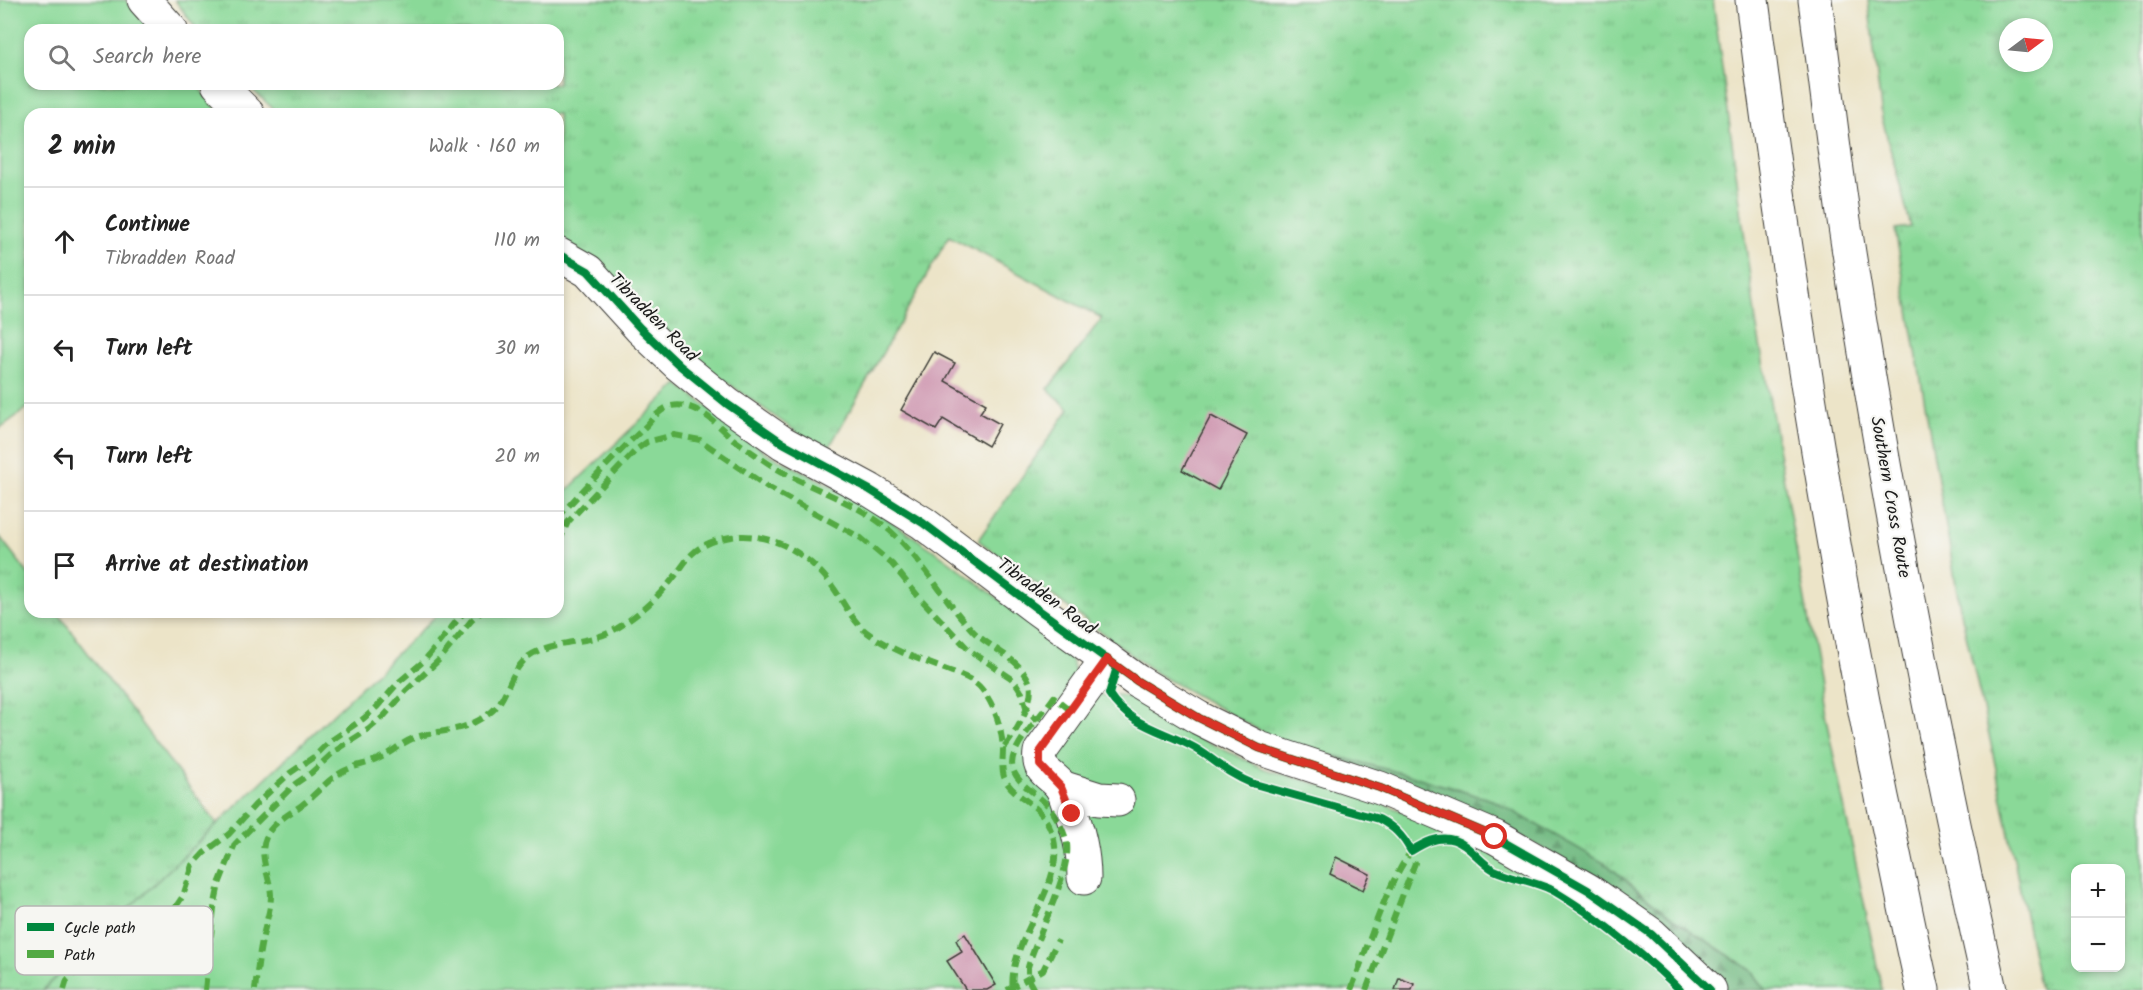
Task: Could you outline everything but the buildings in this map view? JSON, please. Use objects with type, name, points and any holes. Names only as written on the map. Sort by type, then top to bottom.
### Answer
[{"type":"main road","points":[[144,0],[166,24]]},
{"type":"main road","points":[[1752,0],[1773,163],[1803,364],[1857,674],[1923,990]]},
{"type":"main road","name":"Southern Cross Route","points":[[1815,0],[1844,220],[1884,460],[1952,824],[1990,990]]},
{"type":"main road","points":[[224,90],[242,108]]},
{"type":"main road","name":"Tibradden Road","points":[[564,257],[588,271],[640,328],[679,365],[727,404],[783,443],[870,490],[923,523],[1137,681],[1199,718],[1259,748],[1380,788],[1495,837],[1588,890],[1651,934],[1710,990]]},
{"type":"main road","points":[[1084,878],[1082,845],[1078,828],[1061,787],[1040,765],[1040,752],[1107,659]]},
{"type":"main road","points":[[1061,787],[1099,799],[1118,801]]},
{"type":"green space","points":[[0,0],[126,0],[146,24],[24,24],[24,90],[201,90],[216,108],[24,108],[24,410],[0,428]]},
{"type":"green space","points":[[175,0],[1713,0],[1756,322],[1825,714],[1882,990],[1766,990],[1751,970],[1673,919],[1606,864],[1416,777],[1282,743],[1156,673],[978,540],[1069,409],[1048,389],[1102,318],[949,236],[826,453],[665,338],[564,246],[564,108],[272,108],[253,90],[564,90],[564,24],[193,24]]},
{"type":"green space","points":[[1868,0],[2143,0],[2143,990],[2040,990],[1991,744],[1960,608],[1895,229],[1911,227],[1882,118]]},
{"type":"green space","points":[[678,384],[765,452],[861,501],[945,558],[1064,648],[1072,662],[1076,676],[1100,695],[1119,695],[1137,699],[1171,723],[1265,769],[1380,802],[1443,828],[1546,880],[1649,951],[1689,990],[43,990],[59,975],[213,975],[213,906],[131,906],[434,618],[564,618],[564,493]]},
{"type":"green space","points":[[0,537],[24,568],[24,618],[62,618],[217,824],[131,906],[15,906],[15,975],[59,975],[43,990],[0,990]]},
{"type":"green space","points":[[1327,754],[1416,777],[1495,801],[1606,864],[1673,919],[1751,970],[1766,990],[1726,990],[1683,945],[1625,894],[1514,833]]},
{"type":"marked path","points":[[564,511],[659,412],[667,407],[680,405],[698,410],[733,439],[774,467],[853,506],[883,525],[908,549],[974,632],[1020,668],[1026,675],[1031,691],[1027,709],[1013,736],[1003,749]]},
{"type":"marked path","points":[[564,531],[568,522],[637,449],[647,442],[674,435],[700,440],[769,488],[861,538],[892,564],[918,596],[969,650],[1011,678],[1022,693],[1026,707],[1037,721]]},
{"type":"marked path","points":[[255,990],[260,949],[271,900],[263,853],[266,837],[274,825],[340,773],[378,759],[414,738],[460,728],[484,717],[498,706],[515,672],[529,656],[549,647],[593,638],[614,630],[652,601],[697,550],[716,540],[743,536],[771,540],[796,552],[827,579],[854,619],[868,633],[904,653],[971,680],[979,686],[989,700],[1001,733],[1006,782],[1044,817],[1054,840],[1055,858],[1051,876],[1018,954],[1013,972],[1013,990]]},
{"type":"marked path","points":[[176,906],[183,896],[193,865],[204,853],[229,834],[255,805],[290,773],[377,707],[400,681],[424,661],[459,618]]},
{"type":"marked path","points":[[213,917],[219,884],[235,844],[295,784],[335,751],[369,729],[384,716],[406,691],[440,659],[474,618]]},
{"type":"marked path","points":[[1034,990],[1028,979],[1028,967],[1059,887],[1067,856],[1067,844],[1063,830],[1052,811],[1017,778],[1012,763],[1022,739],[1054,697],[1070,710]]},
{"type":"marked path","points":[[1351,990],[1384,901],[1411,851]]},
{"type":"marked path","points":[[1366,990],[1415,863],[1411,851]]},
{"type":"marked path","points":[[1007,990],[1043,970],[1058,940]]},
{"type":"marked path","points":[[64,990],[67,980],[73,975]]},
{"type":"marked path","points":[[205,990],[207,975]]},
{"type":"cycle path","points":[[564,257],[588,271],[640,328],[679,365],[727,404],[783,443],[870,490],[923,523],[1137,681],[1199,718],[1259,748],[1380,788],[1495,837],[1588,890],[1651,934],[1710,990]]},
{"type":"cycle path","points":[[1117,667],[1109,694],[1117,705],[1137,721],[1184,742],[1251,783],[1379,819],[1397,832],[1411,851],[1442,838],[1460,842],[1494,870],[1550,889],[1585,911],[1634,949],[1680,990]]},
{"type":"route","points":[[1072,814],[1061,787],[1040,765],[1040,752],[1107,659],[1137,681],[1199,718],[1259,748],[1380,788],[1495,837]]}]
